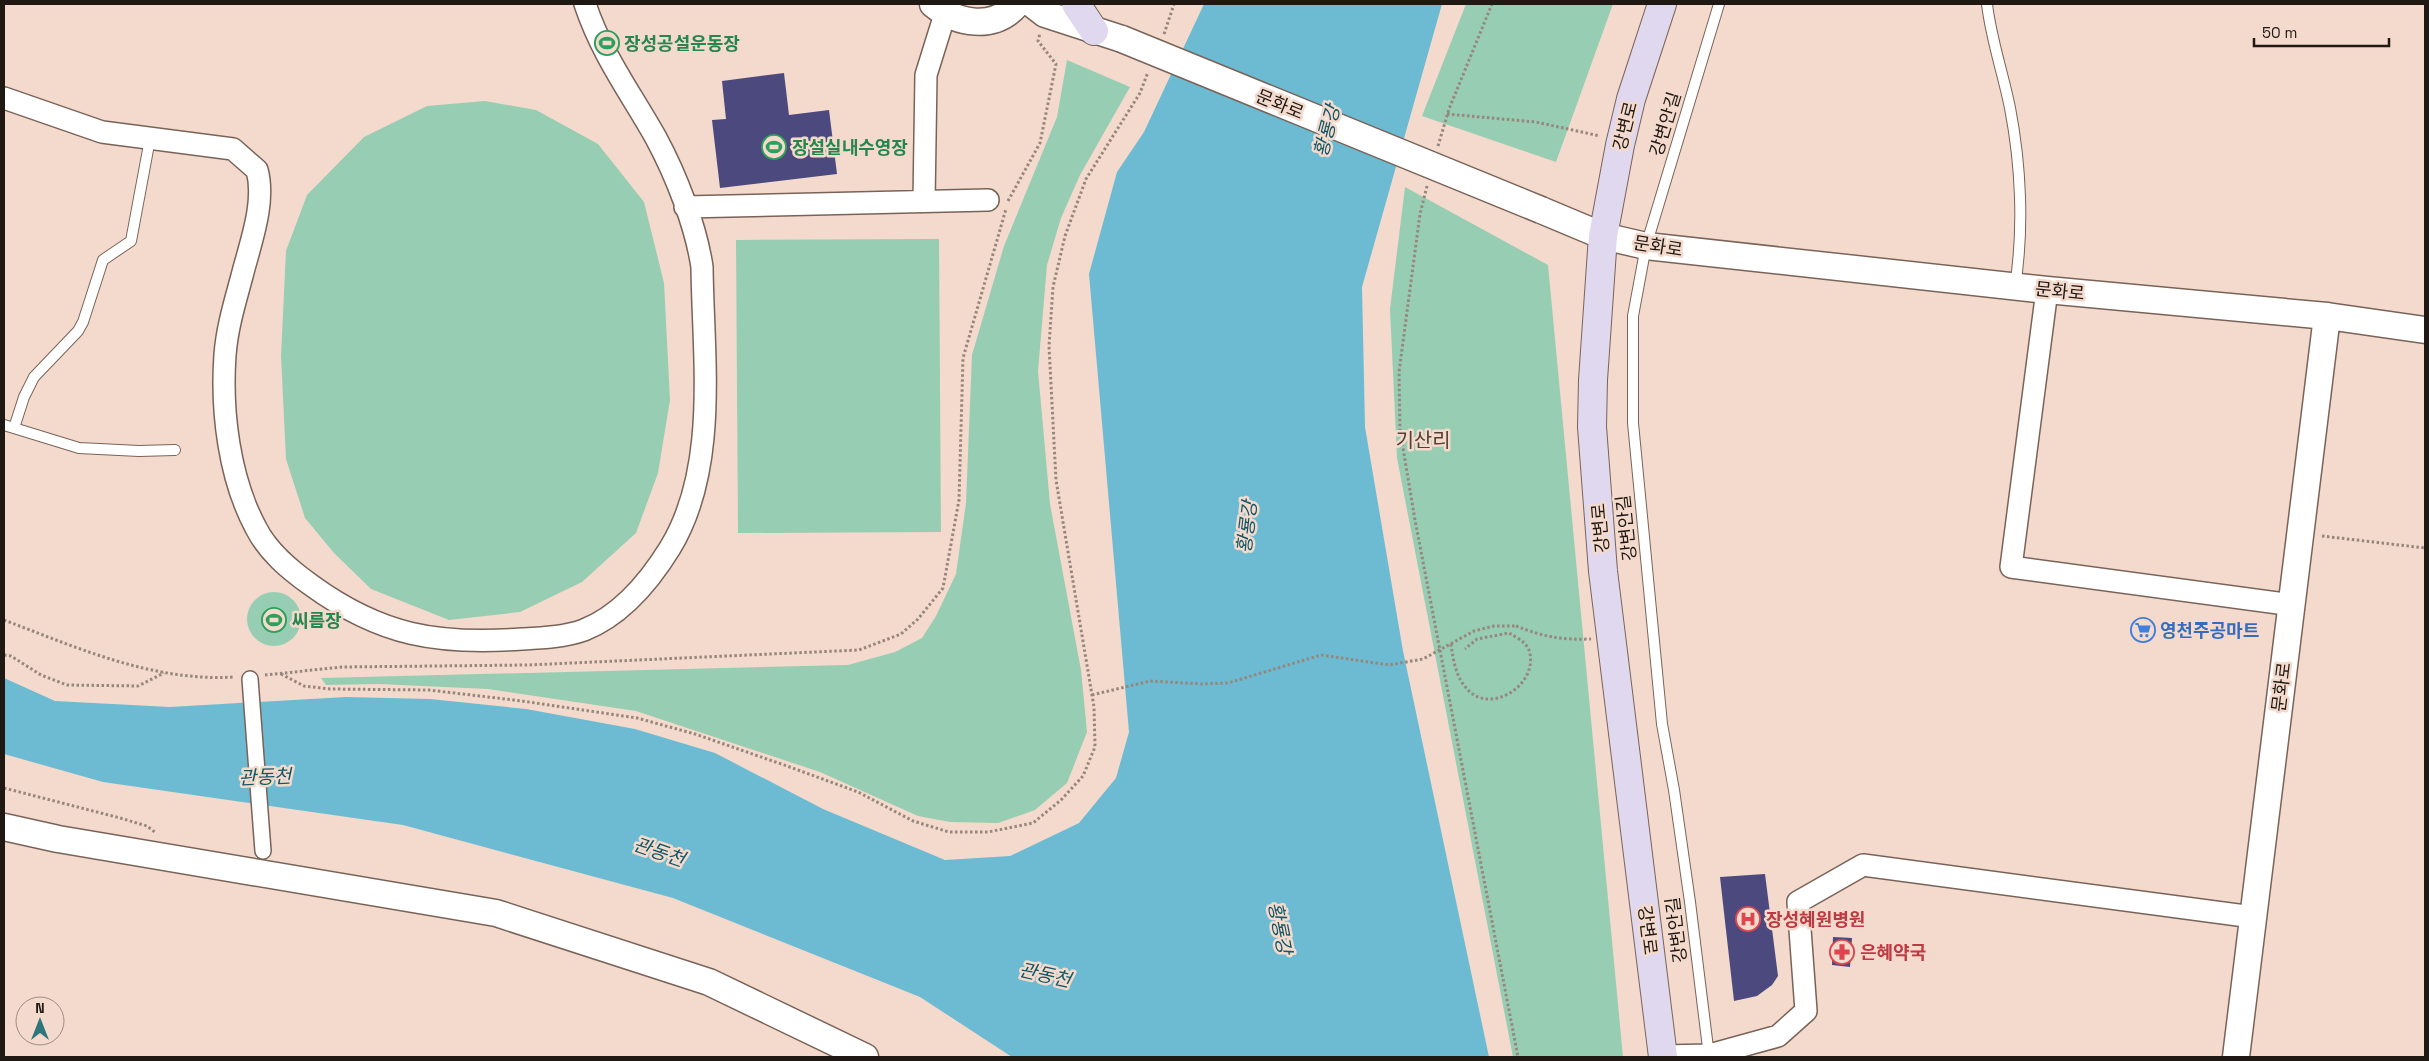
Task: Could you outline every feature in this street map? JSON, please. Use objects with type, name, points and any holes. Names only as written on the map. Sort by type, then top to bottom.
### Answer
[{"type":"main road","points":[[1076,4],[1094,31]]},
{"type":"main road","name":"강변로","points":[[1662,4],[1631,99],[1602,236],[1592,426],[1603,571],[1663,1057]]},
{"type":"street","points":[[4,98],[78,126],[102,132],[232,149],[257,170],[261,196],[231,320],[225,353],[225,383],[233,461],[240,491],[257,531],[285,564],[329,598],[365,619],[410,633],[442,640],[473,642],[546,638],[583,630],[612,615],[635,595],[671,546],[692,494],[704,447],[702,267],[698,244],[657,140],[596,36],[585,4]]},
{"type":"street","points":[[924,201],[926,75],[939,9],[962,21],[980,23],[998,18],[1017,4]]},
{"type":"street","name":"문화로","points":[[1032,4],[1045,14],[1122,40],[1602,236],[1646,246],[2047,290],[2327,316],[2425,330]]},
{"type":"street","points":[[685,207],[988,200]]},
{"type":"street","points":[[2047,290],[2011,567],[2292,605]]},
{"type":"street","name":"문화로","points":[[2236,1057],[2327,316]]},
{"type":"street","points":[[250,679],[263,851]]},
{"type":"street","points":[[4,827],[58,840],[496,913],[709,982],[865,1057]]},
{"type":"street","points":[[1663,1057],[1709,1056],[1778,1036],[1806,1011],[1798,902],[1863,865],[2253,918]]},
{"type":"lane","name":"강변안길","points":[[1709,1056],[1678,818],[1662,724],[1633,423],[1633,316],[1646,246],[1719,4]]},
{"type":"lane","points":[[1987,4],[2010,109],[2019,185],[2020,253],[2015,286]]},
{"type":"lane","points":[[150,139],[131,241],[103,260],[84,322],[34,377],[9,426],[79,448],[139,451],[175,450]]},
{"type":"path","points":[[1163,35],[1174,4]]},
{"type":"path","points":[[1437,150],[1447,114],[1492,4]]},
{"type":"path","points":[[281,674],[304,686],[330,689],[429,690],[522,700],[638,718],[695,734],[805,772],[858,792],[913,820],[949,832],[988,832],[1032,823],[1061,800],[1083,776],[1095,747],[1092,695],[1056,480],[1048,346],[1053,287],[1065,236],[1086,179],[1140,93],[1150,68]]},
{"type":"path","points":[[1447,114],[1536,122],[1621,141]]},
{"type":"path","points":[[1430,178],[1420,214],[1399,372],[1400,430],[1416,529],[1518,1057]]},
{"type":"path","points":[[2300,534],[2425,548]]},
{"type":"path","points":[[1092,695],[1150,681],[1202,684],[1228,682],[1321,655],[1388,664],[1424,658],[1474,631],[1494,626],[1516,626],[1543,637],[1563,640],[1612,638]]},
{"type":"path","points":[[1450,644],[1460,680],[1469,692],[1481,698],[1502,696],[1518,689],[1530,668],[1529,650],[1524,643],[1509,633],[1477,639],[1465,649]]},
{"type":"path","points":[[4,655],[11,656],[41,675],[68,685],[138,686],[164,673]]},
{"type":"path","points":[[4,788],[147,826],[160,836],[168,858]]},
{"type":"green space","points":[[1466,4],[1613,4],[1556,162],[1422,116]]},
{"type":"green space","points":[[1067,60],[1130,87],[1080,175],[1061,218],[1047,265],[1038,371],[1050,504],[1081,670],[1087,732],[1067,783],[1035,810],[998,823],[950,822],[918,816],[820,772],[636,711],[488,689],[379,684],[326,685],[321,678],[848,665],[895,652],[922,638],[936,616],[956,574],[966,503],[972,355],[1004,246],[1057,117]]},
{"type":"green space","points":[[485,101],[536,110],[598,144],[644,202],[664,283],[670,400],[658,473],[636,533],[582,582],[520,612],[449,620],[371,589],[334,553],[305,518],[286,459],[281,356],[286,251],[307,195],[364,137],[427,106]]},
{"type":"green space","points":[[1405,187],[1548,265],[1623,1057],[1513,1057],[1397,458],[1390,309]]},
{"type":"green space","points":[[939,239],[941,532],[738,533],[736,240]]},
{"type":"green space","name":"씨름장","points":[[269,592],[279,592],[289,596],[297,604],[301,619],[297,634],[289,642],[279,646],[269,646],[259,642],[251,634],[247,624],[247,614],[251,604],[259,596]]},
{"type":"water","points":[[1204,4],[1442,4],[1362,287],[1365,427],[1403,651],[1489,1057],[1012,1057],[920,997],[673,898],[403,825],[103,782],[4,754],[4,678],[55,701],[170,707],[346,697],[430,699],[526,709],[635,729],[715,753],[823,809],[945,860],[1010,856],[1079,823],[1116,778],[1129,732],[1089,274],[1117,172],[1144,132]]},
{"type":"building","name":"장설실내수영장","points":[[784,73],[789,115],[829,110],[837,174],[720,188],[712,120],[726,119],[722,81]]},
{"type":"building","name":"장성혜원병원","points":[[1765,874],[1778,976],[1772,985],[1757,996],[1734,1001],[1720,877]]},
{"type":"building","name":"은혜약국","points":[[1833,937],[1852,938],[1850,967],[1832,965]]},
{"type":"place","name":"장성공설운동장","points":[[607,43]]},
{"type":"place","name":"장설실내수영장","points":[[774,147]]},
{"type":"place","name":"씨름장","points":[[274,620]]},
{"type":"place","name":"영천주공마트","points":[[2143,630]]},
{"type":"place","name":"장성혜원병원","points":[[1748,919]]},
{"type":"place","name":"은혜약국","points":[[1842,952]]},
{"type":"district","name":"기산리","points":[[1423,440]]},
{"type":"water label","name":"황룡강","points":[[1327,131]]},
{"type":"water label","name":"황룡강","points":[[1247,527]]},
{"type":"water label","name":"관동천","points":[[265,777]]},
{"type":"water label","name":"관동천","points":[[659,852]]},
{"type":"water label","name":"황룡강","points":[[1280,928]]},
{"type":"water label","name":"관동천","points":[[1045,975]]}]
